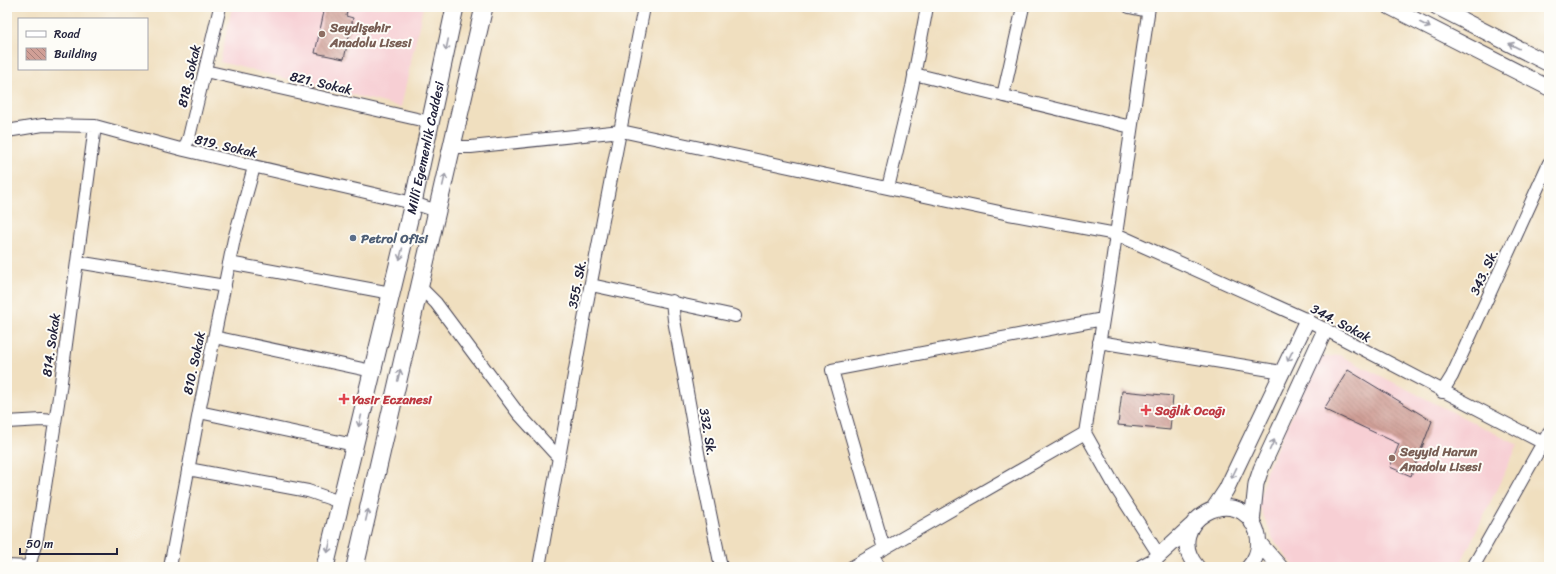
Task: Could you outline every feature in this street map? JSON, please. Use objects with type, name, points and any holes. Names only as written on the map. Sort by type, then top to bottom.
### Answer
[{"type":"main road","name":"Millî Egemenlik Caddesi","points":[[324,567],[413,203],[455,7]]},
{"type":"main road","name":"Millî Egemenlik Caddesi","points":[[356,567],[484,7]]},
{"type":"street","name":"355. Sk.","points":[[539,567],[644,7]]},
{"type":"street","points":[[888,188],[914,74],[927,7]]},
{"type":"street","points":[[1003,96],[1023,7]]},
{"type":"street","points":[[1129,7],[1149,9],[1085,433],[1116,488],[1159,555]]},
{"type":"street","points":[[1390,7],[1549,88]]},
{"type":"street","points":[[1438,7],[1549,64]]},
{"type":"street","name":"818. Sokak","points":[[184,150],[189,137],[205,71],[216,8]]},
{"type":"street","name":"821. Sokak","points":[[205,71],[430,122]]},
{"type":"street","points":[[914,74],[1132,127]]},
{"type":"street","name":"819. Sokak","points":[[7,131],[43,125],[95,126],[254,167],[413,203],[437,211]]},
{"type":"street","name":"814. Sokak","points":[[29,567],[37,538],[55,422],[95,126]]},
{"type":"street","name":"344. Sokak","points":[[452,147],[471,147],[621,130],[1009,214],[1116,234],[1307,320],[1442,392],[1547,440]]},
{"type":"street","name":"343. Sk.","points":[[1442,392],[1452,376],[1549,163]]},
{"type":"street","name":"810. Sokak","points":[[170,567],[229,262],[254,167]]},
{"type":"street","points":[[77,262],[225,286]]},
{"type":"street","points":[[229,262],[391,293]]},
{"type":"street","points":[[591,285],[672,301],[735,316]]},
{"type":"street","points":[[420,287],[436,303],[518,413],[559,458]]},
{"type":"street","name":"332. Sk.","points":[[672,301],[674,320],[701,470],[721,567]]},
{"type":"street","points":[[884,549],[832,370],[1103,319]]},
{"type":"street","points":[[1142,567],[1153,561],[1192,526],[1201,515],[1214,508],[1226,490],[1307,320]]},
{"type":"street","points":[[1252,523],[1256,484],[1261,469],[1325,330]]},
{"type":"street","points":[[214,336],[372,371]]},
{"type":"street","points":[[1099,342],[1282,372]]},
{"type":"street","points":[[199,412],[354,445]]},
{"type":"street","points":[[7,422],[42,420],[55,422]]},
{"type":"street","points":[[852,567],[1085,433]]},
{"type":"street","points":[[1474,567],[1547,440]]},
{"type":"street","points":[[188,469],[308,491],[340,502]]},
{"type":"street","points":[[1214,508],[1228,508],[1235,510],[1247,517],[1252,523],[1258,536],[1259,543],[1256,557],[1249,567]]},
{"type":"street","points":[[1192,526],[1189,532],[1188,546],[1192,560],[1198,567]]},
{"type":"street","points":[[1259,543],[1280,567]]},
{"type":"street","points":[[873,556],[879,567]]},
{"type":"street","points":[[7,566],[29,567]]},
{"type":"shaded area","name":"Seydişehir Anadolu Lisesi","points":[[232,7],[423,7],[401,107],[220,62]]},
{"type":"shaded area","name":"Seyyid Harun Anadolu Lisesi","points":[[1339,355],[1518,445],[1459,567],[1295,567],[1273,539],[1259,505],[1266,471],[1318,358]]},
{"type":"building","points":[[325,7],[348,7],[346,16],[353,18],[344,59],[315,53]]},
{"type":"building","name":"Seyyid Harun Anadolu Lisesi","points":[[1348,370],[1432,421],[1411,476],[1390,467],[1399,444],[1324,409]]},
{"type":"building","name":"Sağlık Ocağı","points":[[1122,391],[1173,396],[1170,430],[1118,425]]},
{"type":"place","name":"Seydişehir Anadolu Lisesi","points":[[322,34]]},
{"type":"place","name":"Petrol Ofisi","points":[[353,238]]},
{"type":"place","name":"Yasir Eczanesi","points":[[344,399]]},
{"type":"place","name":"Sağlık Ocağı","points":[[1146,410]]},
{"type":"place","name":"Seyyid Harun Anadolu Lisesi","points":[[1392,458]]}]
